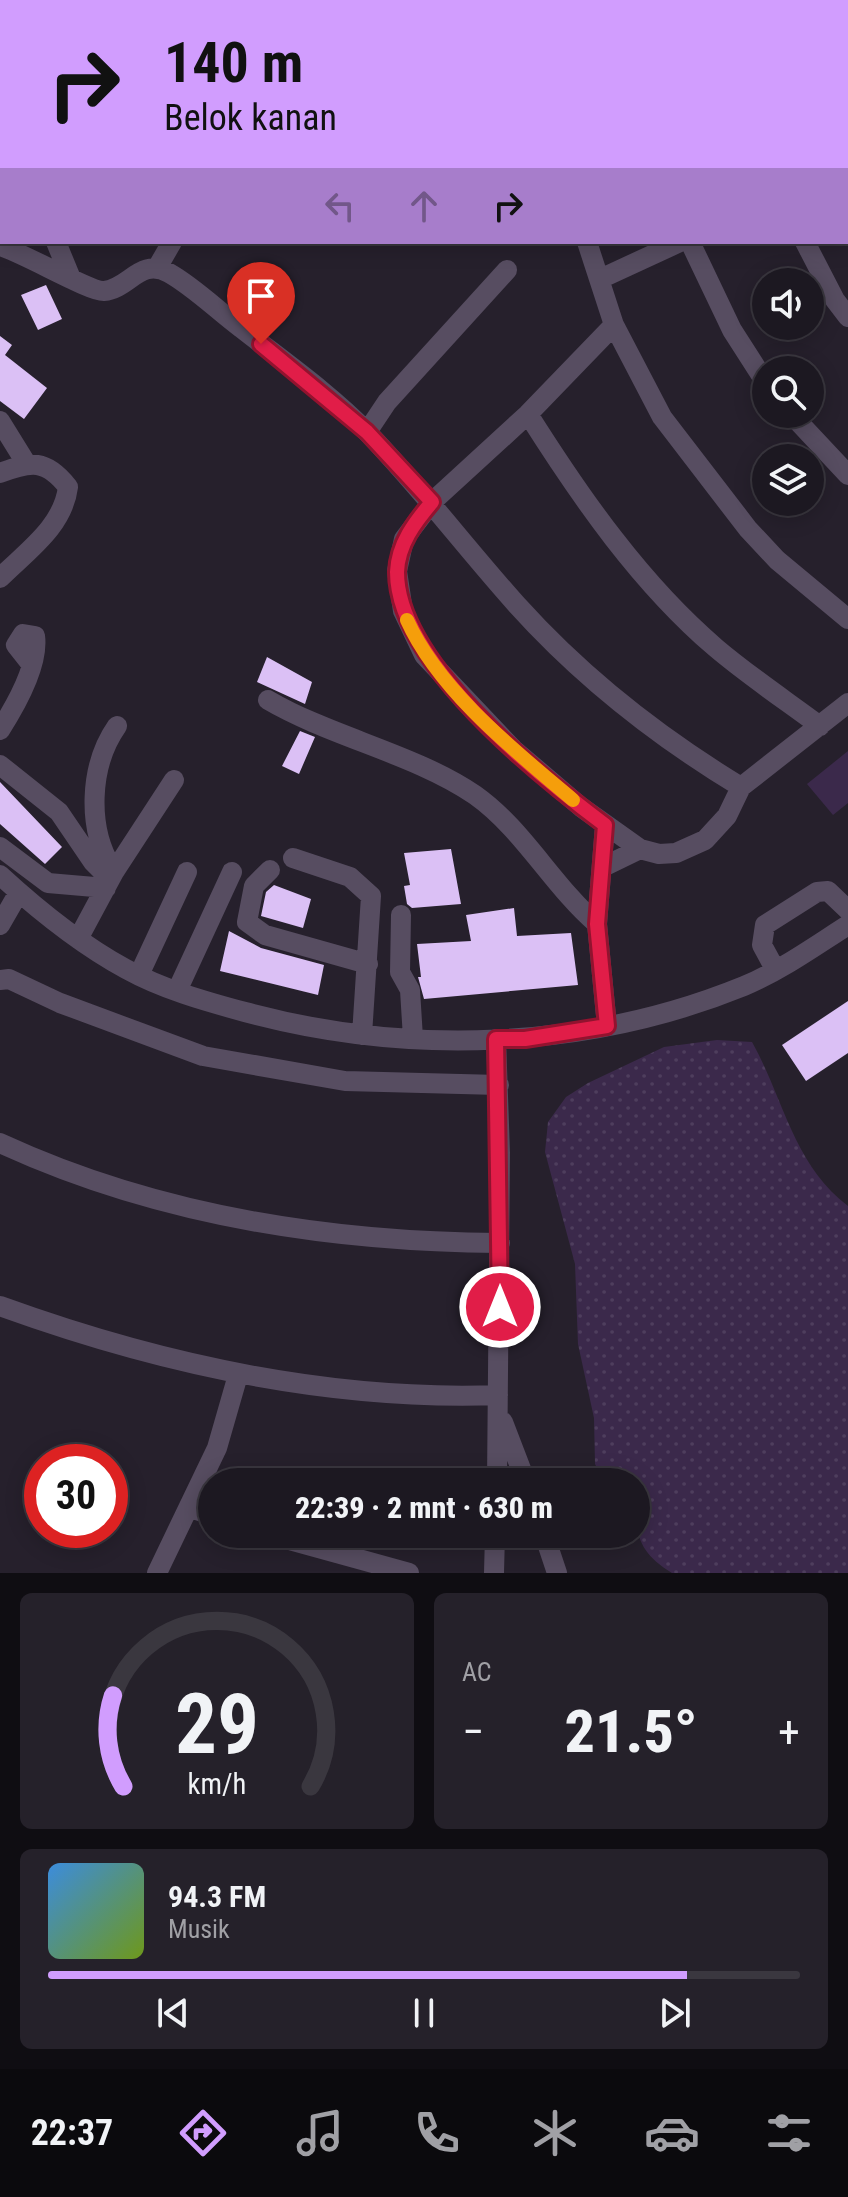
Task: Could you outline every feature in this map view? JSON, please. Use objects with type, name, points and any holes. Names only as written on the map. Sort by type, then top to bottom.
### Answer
[{"type":"street","points":[[57,244],[70,276]]},
{"type":"street","points":[[157,268],[171,244]]},
{"type":"street","points":[[588,244],[614,325],[662,417],[710,481],[777,560],[848,619]]},
{"type":"street","points":[[600,279],[676,244]]},
{"type":"street","points":[[691,244],[732,330],[752,361]]},
{"type":"street","points":[[806,244],[835,300],[848,317]]},
{"type":"street","points":[[0,246],[70,276],[80,286],[104,291],[137,272],[157,268],[180,280],[301,375],[367,432],[432,502],[519,606],[566,653],[629,709],[694,758],[741,787]]},
{"type":"street","points":[[367,432],[387,402],[507,270]]},
{"type":"street","points":[[614,325],[528,414],[432,502],[404,539],[397,571],[403,611],[424,655],[513,749],[605,825],[640,849],[676,853],[705,840],[727,816],[741,787],[848,703]]},
{"type":"street","points":[[528,414],[574,482],[652,585],[716,648],[820,726]]},
{"type":"street","points":[[0,421],[26,463]]},
{"type":"street","points":[[804,428],[848,475]]},
{"type":"street","points":[[0,473],[26,463],[43,466],[58,475],[68,487],[66,500],[53,525],[0,578]]},
{"type":"street","points":[[0,730],[31,664]]},
{"type":"street","points":[[268,700],[295,716],[357,739],[471,793],[500,814],[575,905],[597,924]]},
{"type":"street","points":[[110,879],[101,852],[95,792],[104,751],[117,726]]},
{"type":"street","points":[[0,765],[59,812],[93,862],[110,879]]},
{"type":"street","points":[[78,939],[110,879],[174,780]]},
{"type":"street","points":[[605,825],[597,924],[607,1026]]},
{"type":"street","points":[[0,847],[48,883],[110,879]]},
{"type":"street","points":[[603,867],[640,849]]},
{"type":"street","points":[[293,858],[350,877],[367,888],[371,896],[362,1035]]},
{"type":"street","points":[[270,870],[254,886],[247,922],[265,935],[368,964]]},
{"type":"street","points":[[139,975],[187,872]]},
{"type":"street","points":[[177,991],[232,872]]},
{"type":"street","points":[[0,875],[78,939],[139,975],[177,991],[273,1020],[362,1035],[525,1039],[607,1026],[705,1001],[747,985],[848,925]]},
{"type":"street","points":[[775,969],[762,945],[761,934],[765,925],[817,892],[828,891],[848,910]]},
{"type":"street","points":[[0,925],[19,892]]},
{"type":"street","points":[[401,915],[400,972],[410,990],[413,1038]]},
{"type":"street","points":[[0,980],[9,979],[60,1003],[203,1056],[345,1081],[499,1085]]},
{"type":"street","points":[[496,1039],[500,1243],[497,1468]]},
{"type":"street","points":[[0,1143],[107,1185],[205,1212],[372,1239],[500,1243]]},
{"type":"street","points":[[0,1306],[119,1345],[238,1375],[498,1403]]},
{"type":"street","points":[[157,1573],[217,1448],[238,1375]]},
{"type":"street","points":[[498,1403],[521,1468]]},
{"type":"street","points":[[190,1508],[198,1511]]},
{"type":"street","points":[[319,1548],[409,1573]]},
{"type":"street","points":[[494,1573],[495,1548]]},
{"type":"street","points":[[549,1548],[557,1573]]},
{"type":"shaded area","points":[[848,751],[848,803],[833,815],[807,784]]},
{"type":"shaded area","points":[[717,1040],[752,1042],[802,1151],[829,1189],[848,1206],[848,1573],[672,1573],[645,1548],[650,1548],[650,1468],[597,1468],[595,1464],[594,1418],[578,1344],[575,1264],[545,1152],[548,1122],[566,1097],[588,1083],[664,1047]]},
{"type":"building","points":[[46,285],[62,319],[38,330],[21,295]]},
{"type":"building","points":[[0,336],[12,345],[5,355],[47,388],[24,419],[0,401]]},
{"type":"building","points":[[267,657],[312,682],[305,704],[257,682]]},
{"type":"building","points":[[300,731],[315,737],[299,774],[282,766]]},
{"type":"building","points":[[0,782],[62,847],[45,864],[0,824]]},
{"type":"building","points":[[451,849],[461,904],[412,908],[407,904],[404,886],[410,885],[404,853]]},
{"type":"building","points":[[274,885],[311,899],[303,928],[261,916],[266,892]]},
{"type":"building","points":[[514,908],[517,936],[571,933],[578,985],[424,999],[418,977],[421,977],[417,944],[471,941],[466,915]]},
{"type":"building","points":[[229,931],[261,948],[324,965],[318,995],[220,971]]},
{"type":"building","points":[[848,1001],[848,1053],[806,1081],[782,1045]]},
{"type":"slow traffic","points":[[407,620],[424,655],[444,677],[513,749],[573,800]]},
{"type":"route","points":[[261,344],[367,432],[432,502],[404,539],[397,571],[403,611],[424,655],[513,749],[605,825],[597,934],[607,1026],[525,1039],[496,1039],[500,1307]]}]
